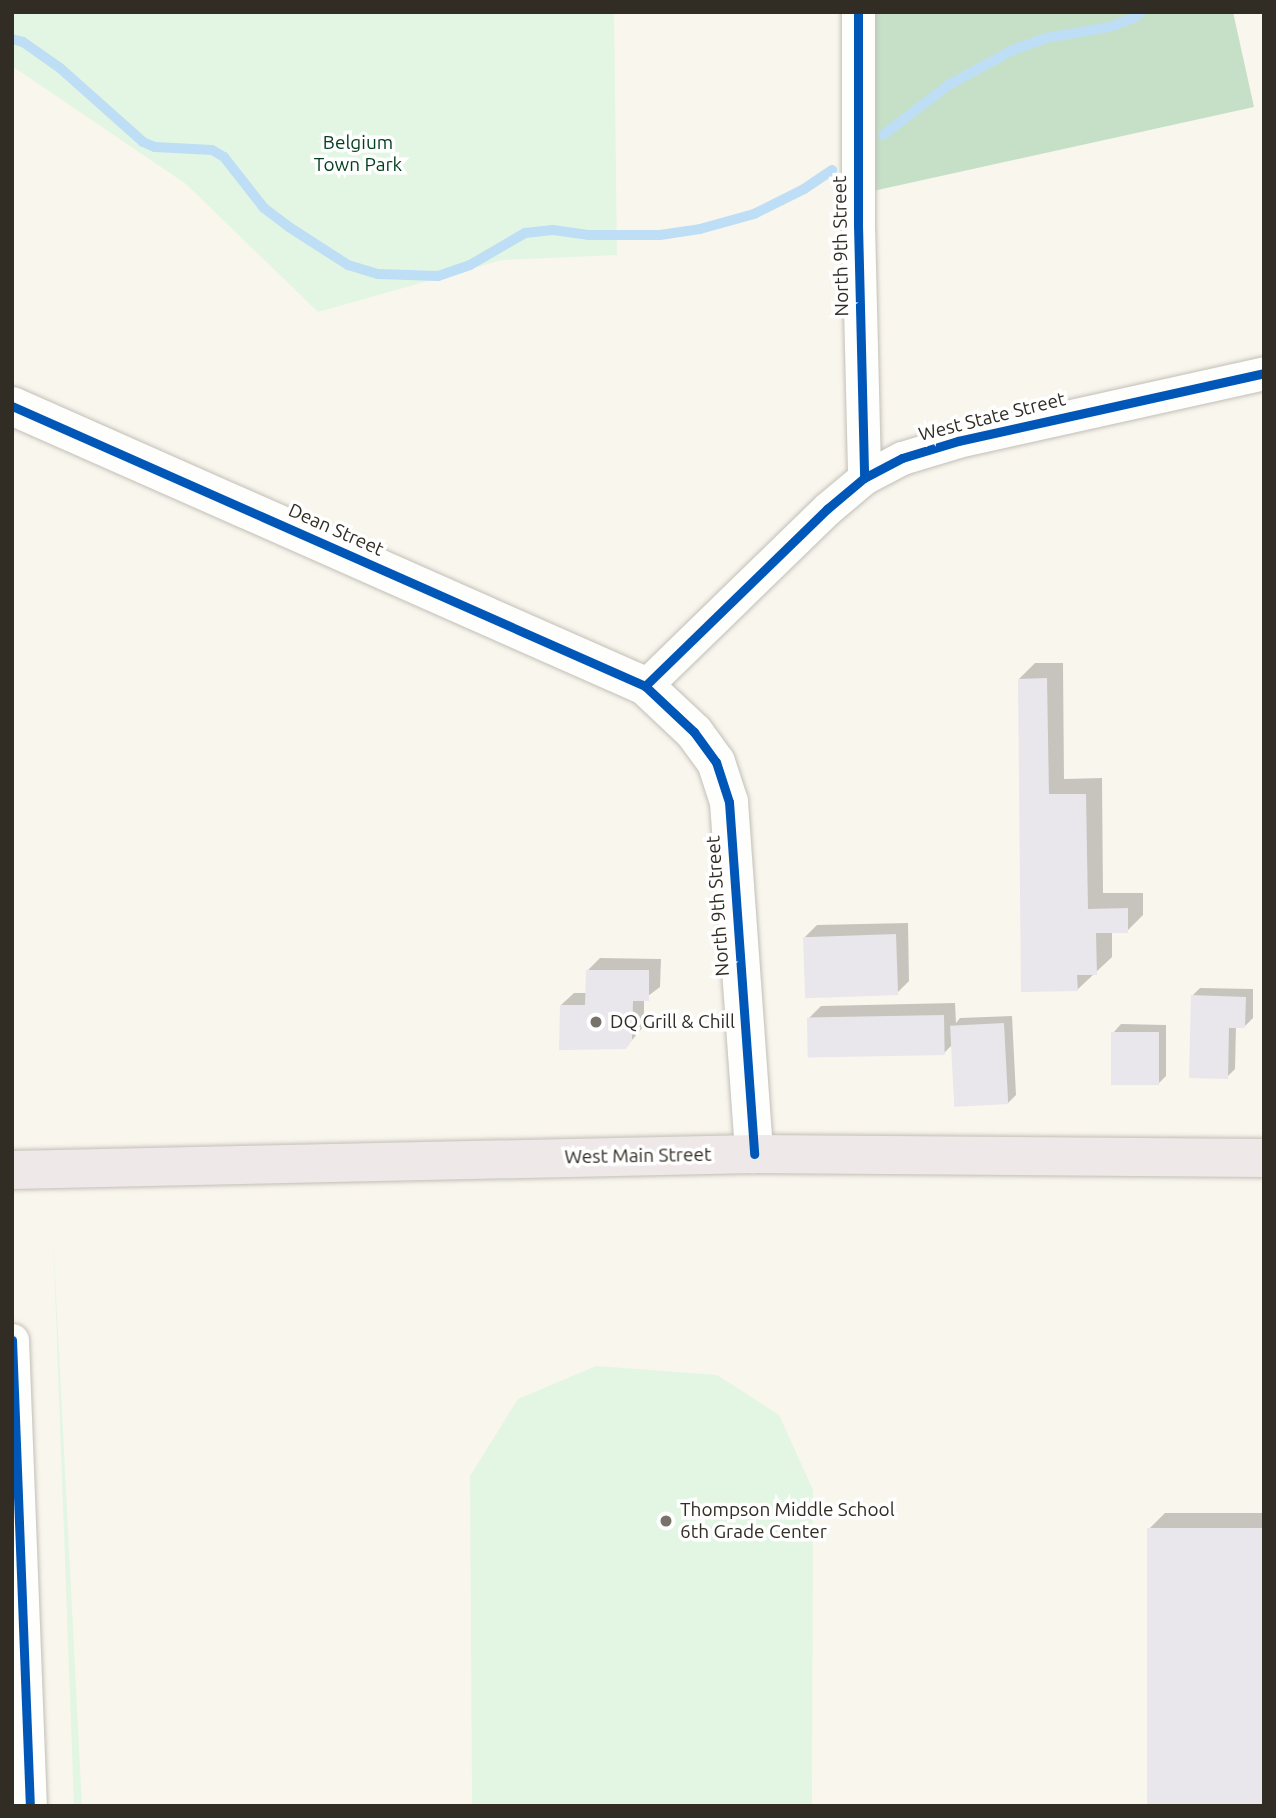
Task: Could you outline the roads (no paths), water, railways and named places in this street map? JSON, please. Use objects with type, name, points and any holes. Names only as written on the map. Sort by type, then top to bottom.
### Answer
[{"type":"main road","name":"West Main Street","points":[[12,1170],[754,1154],[1264,1158]]},
{"type":"street","name":"North 9th Street","points":[[858,12],[858,225],[864,478]]},
{"type":"street","name":"West State Street","points":[[645,686],[827,509],[864,478],[902,458],[958,440],[1264,373]]},
{"type":"street","name":"Dean Street","points":[[12,406],[645,686]]},
{"type":"street","name":"North 9th Street","points":[[645,686],[694,732],[716,762],[729,802],[754,1154]]},
{"type":"street","points":[[12,1340],[19,1665],[30,1806]]},
{"type":"waterway","points":[[883,135],[950,84],[1013,50],[1046,38],[1110,27],[1134,18],[1141,12]]},
{"type":"waterway","points":[[12,39],[23,42],[60,68],[143,142],[155,147],[212,150],[224,157],[264,208],[289,227],[348,265],[378,274],[438,276],[470,265],[525,233],[553,230],[588,235],[660,235],[700,229],[754,214],[804,189],[832,170]]},
{"type":"place","name":"DQ Grill & Chill","points":[[596,1022]]},
{"type":"place","name":"Thompson Middle School 6th Grade Center","points":[[666,1521]]},
{"type":"park label","name":"Belgium Town Park","points":[[358,154]]}]
